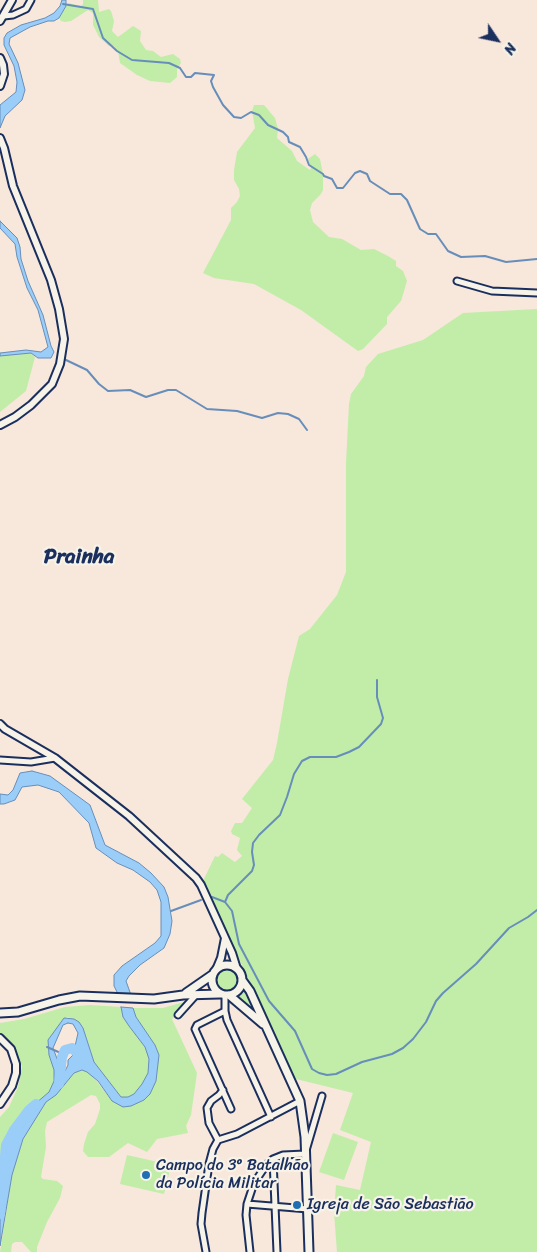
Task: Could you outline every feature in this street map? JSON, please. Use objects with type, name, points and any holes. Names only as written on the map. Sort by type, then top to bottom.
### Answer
[{"type":"main road","points":[[183,995],[224,965],[237,969],[242,980],[250,990],[300,1101],[304,1117],[309,1252]]},
{"type":"main road","points":[[214,972],[214,988],[225,994],[265,1025]]},
{"type":"main road","points":[[0,1013],[18,1012],[80,996],[139,999],[168,998],[196,994],[225,994],[239,988],[242,980]]},
{"type":"street","points":[[2,19],[12,0]]},
{"type":"street","points":[[2,19],[26,9],[31,0]]},
{"type":"street","points":[[0,58],[4,74],[0,86]]},
{"type":"street","points":[[0,138],[13,186],[51,280],[59,309],[64,339],[60,364],[52,384],[16,417],[0,425]]},
{"type":"street","points":[[457,281],[492,292],[537,293]]},
{"type":"street","points":[[0,724],[5,729],[55,758],[129,816],[196,878],[225,937],[237,969]]},
{"type":"street","points":[[0,760],[31,762],[55,758]]},
{"type":"street","points":[[214,972],[221,958],[225,937]]},
{"type":"street","points":[[178,1015],[196,994]]},
{"type":"street","points":[[225,994],[227,1020],[271,1117]]},
{"type":"street","points":[[225,1011],[195,1026],[231,1109]]},
{"type":"street","points":[[0,1038],[10,1049],[16,1064],[16,1073],[12,1086],[0,1104]]},
{"type":"street","points":[[218,1140],[209,1123],[207,1108],[211,1101],[223,1090]]},
{"type":"street","points":[[250,1252],[247,1204],[254,1183],[272,1159],[283,1155],[306,1154],[322,1096]]},
{"type":"street","points":[[206,1252],[201,1224],[202,1213],[209,1164],[213,1149],[218,1140],[237,1134],[300,1101]]},
{"type":"street","points":[[272,1159],[277,1252]]},
{"type":"street","points":[[247,1204],[308,1209]]},
{"type":"green space","points":[[83,0],[98,0],[99,12],[109,9],[111,11],[114,21],[112,31],[118,37],[133,26],[141,31],[140,41],[146,50],[153,51],[161,57],[173,54],[180,59],[181,63],[177,69],[177,77],[170,83],[150,81],[137,75],[120,63],[118,51],[114,46],[109,46],[99,37],[93,25],[93,13],[88,10],[71,21],[61,21],[59,18],[68,3],[81,6]]},
{"type":"green space","points":[[254,105],[264,105],[275,118],[278,129],[277,138],[292,151],[297,161],[310,170],[308,159],[315,154],[320,159],[323,174],[323,190],[312,203],[310,210],[313,222],[329,237],[342,239],[361,250],[374,249],[388,256],[396,261],[396,266],[403,271],[407,281],[401,301],[387,317],[387,324],[363,349],[358,351],[301,310],[254,284],[214,278],[203,273],[231,220],[231,208],[240,196],[239,189],[234,180],[234,170],[237,152],[255,128],[252,111]]},
{"type":"green space","points":[[537,309],[537,1252],[337,1252],[334,1212],[336,1185],[360,1190],[371,1142],[340,1130],[353,1093],[296,1079],[285,1063],[261,1005],[203,881],[215,856],[218,857],[222,853],[235,862],[242,856],[237,850],[240,838],[232,834],[231,831],[235,823],[242,823],[252,808],[242,799],[273,760],[288,679],[299,636],[310,629],[337,595],[346,572],[346,463],[349,404],[351,394],[364,376],[366,367],[378,354],[423,340],[463,313]]},
{"type":"green space","points":[[31,353],[35,357],[26,391],[0,412],[0,356]]},
{"type":"green space","points":[[227,967],[236,971],[240,980],[236,989],[227,993],[218,989],[214,980],[218,971]]},
{"type":"green space","points":[[243,984],[261,1020],[233,997],[239,992]]},
{"type":"green space","points":[[184,1002],[186,1005],[172,1019],[197,1073],[191,1115],[186,1126],[188,1133],[157,1139],[147,1152],[128,1143],[109,1157],[88,1157],[83,1151],[88,1132],[95,1124],[100,1109],[96,1096],[91,1095],[47,1122],[45,1131],[46,1147],[41,1177],[57,1181],[63,1186],[60,1198],[47,1222],[37,1247],[37,1252],[31,1252],[22,1242],[15,1242],[12,1244],[11,1252],[0,1252],[12,1175],[23,1139],[46,1102],[56,1095],[74,1073],[83,1070],[92,1075],[112,1101],[144,1100],[150,1094],[156,1081],[159,1055],[155,1045],[136,1017],[133,1008],[163,1008]]},
{"type":"green space","points":[[90,1005],[121,1007],[123,1017],[145,1047],[149,1059],[148,1073],[134,1094],[128,1097],[121,1097],[94,1062],[83,1028],[79,1022],[67,1017],[48,1040],[49,1055],[54,1070],[54,1081],[49,1092],[29,1109],[5,1153],[6,1172],[0,1190],[0,1117],[9,1107],[18,1087],[22,1066],[12,1046],[0,1034],[0,1023],[24,1019],[65,1007]]},
{"type":"green space","points":[[333,1133],[358,1142],[344,1180],[319,1172]]},
{"type":"green space","name":"Campo do 3º Batalhão da Polícia Militar","points":[[127,1155],[171,1165],[164,1194],[120,1184]]},
{"type":"water","points":[[62,0],[66,0],[66,6],[59,18],[30,27],[10,38],[9,44],[18,63],[25,90],[22,100],[5,116],[0,128],[0,105],[16,92],[17,82],[14,66],[4,45],[4,38],[7,33],[21,25],[45,18],[54,13]]},
{"type":"water","points":[[0,221],[17,238],[28,281],[43,315],[54,352],[51,358],[38,358],[31,353],[0,356],[0,353],[26,350],[41,352],[48,347],[38,310],[27,288],[17,257],[15,244],[0,228]]},
{"type":"water","points":[[32,771],[50,776],[90,805],[105,845],[139,863],[164,887],[168,897],[172,921],[170,934],[164,948],[140,965],[129,976],[126,981],[131,995],[118,994],[114,986],[114,975],[122,966],[155,943],[161,936],[161,902],[157,890],[150,882],[133,870],[117,863],[96,848],[89,823],[59,792],[38,785],[22,787],[15,800],[0,804],[0,794],[8,795],[13,790],[20,773]]},
{"type":"water","points":[[121,1007],[133,1008],[136,1017],[155,1045],[159,1055],[156,1081],[150,1094],[144,1100],[131,1106],[123,1107],[112,1101],[98,1081],[87,1072],[82,1070],[74,1073],[56,1095],[46,1102],[23,1139],[12,1175],[0,1246],[0,1190],[6,1172],[5,1153],[29,1109],[49,1092],[54,1081],[54,1070],[49,1055],[48,1040],[64,1018],[74,1019],[79,1022],[83,1028],[94,1062],[121,1097],[128,1097],[134,1094],[142,1084],[148,1073],[149,1059],[145,1047],[123,1017]],"holes":[[[73,1024],[78,1033],[73,1055],[68,1060],[65,1071],[62,1072],[53,1048],[63,1025]]]},
{"type":"waterway","points":[[63,4],[93,9],[103,38],[117,51],[132,60],[169,63],[180,68],[186,77],[191,77],[195,73],[214,75],[211,81],[213,87],[223,105],[234,117],[241,118],[251,112],[259,115],[268,125],[283,132],[288,137],[289,142],[300,147],[309,165],[324,176],[332,179],[337,188],[343,188],[355,173],[360,171],[367,174],[370,181],[390,194],[401,194],[407,200],[420,229],[428,234],[436,234],[448,251],[461,257],[485,256],[506,262],[537,259]]},
{"type":"waterway","points":[[66,360],[87,370],[108,391],[130,390],[146,397],[168,390],[176,390],[207,409],[237,411],[262,418],[278,413],[288,414],[299,419],[307,430]]},
{"type":"waterway","points":[[225,902],[228,895],[252,871],[254,865],[253,843],[280,815],[294,774],[302,761],[310,757],[336,757],[349,752],[359,747],[381,724],[383,718],[377,697],[377,680]]},
{"type":"waterway","points":[[212,897],[225,902],[232,911],[239,944],[269,1001],[295,1031],[312,1069],[327,1075],[336,1074],[362,1062],[392,1054],[403,1048],[413,1039],[426,1022],[436,1001],[443,993],[476,964],[509,928],[537,910]]},
{"type":"waterway","points":[[171,911],[201,900]]},
{"type":"waterway","points":[[47,1047],[63,1054]]},
{"type":"waterway","points":[[59,1084],[62,1057],[65,1050],[72,1048],[82,1058]]},
{"type":"waterway","points":[[0,1214],[6,1145],[14,1130],[36,1104]]},
{"type":"place","name":"Campo do 3º Batalhão da Polícia Militar","points":[[146,1175]]},
{"type":"place","name":"Igreja de São Sebastião","points":[[297,1205]]},
{"type":"district","name":"Prainha","points":[[79,558]]}]
